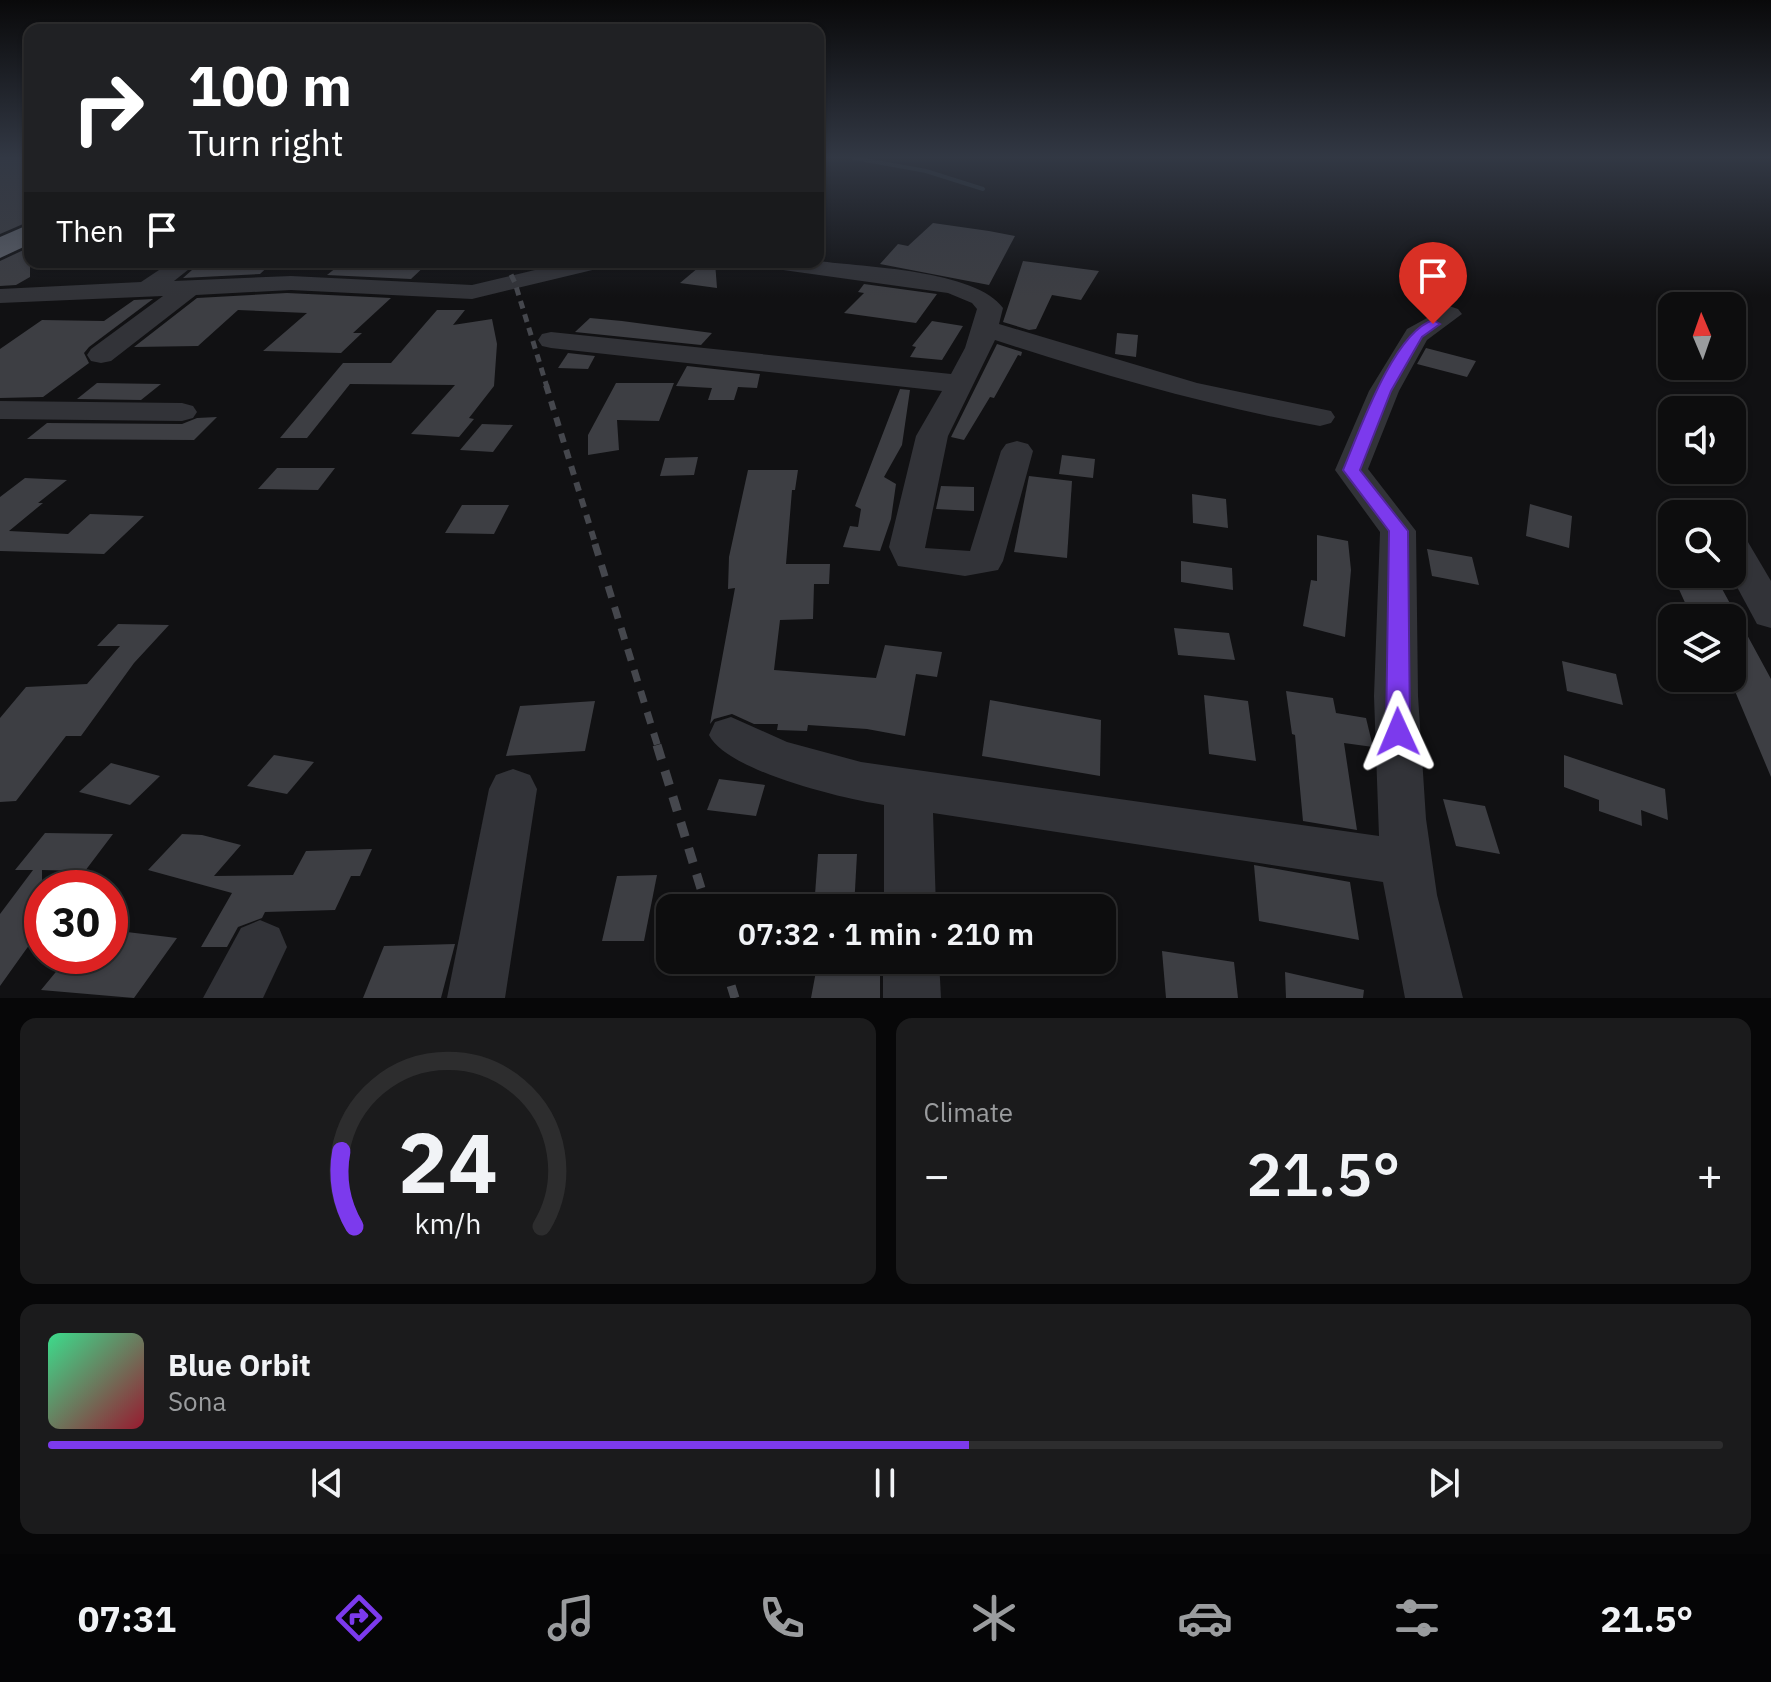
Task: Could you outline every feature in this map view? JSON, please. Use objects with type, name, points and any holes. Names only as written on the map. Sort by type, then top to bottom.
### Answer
[{"type":"street","points":[[0,296],[146,290],[188,275],[472,292],[572,268]]},
{"type":"street","points":[[820,268],[953,286],[981,298],[990,308],[979,348],[932,436],[907,547],[911,558],[965,564],[985,561],[1017,451]]},
{"type":"street","points":[[101,355],[188,275]]},
{"type":"street","points":[[1434,998],[1406,863],[1398,732],[1398,531],[1351,470],[1384,391],[1416,335],[1449,314]]},
{"type":"street","points":[[983,327],[1156,381],[1251,406],[1320,417]]},
{"type":"street","points":[[551,340],[960,384]]},
{"type":"street","points":[[0,410],[182,412]]},
{"type":"street","points":[[1746,570],[1771,614]]},
{"type":"street","points":[[731,735],[776,758],[861,782],[1406,863]]},
{"type":"street","points":[[476,998],[513,789]]},
{"type":"street","points":[[908,789],[910,894]]},
{"type":"street","points":[[232,998],[260,947]]},
{"type":"street","points":[[911,974],[912,998]]},
{"type":"building","points":[[0,205],[24,205],[24,224],[0,234]]},
{"type":"building","points":[[933,223],[1015,236],[989,285],[880,264],[898,244],[908,246]]},
{"type":"building","points":[[24,250],[24,268],[30,268],[30,277],[16,285],[0,286],[0,261]]},
{"type":"building","points":[[1023,261],[1099,271],[1081,300],[1052,295],[1036,329],[1029,330],[1003,322]]},
{"type":"building","points":[[194,268],[266,268],[260,274],[183,278]]},
{"type":"building","points":[[336,268],[423,268],[411,279],[327,275]]},
{"type":"building","points":[[698,268],[715,268],[717,288],[680,283]]},
{"type":"building","points":[[864,284],[937,294],[916,323],[844,313],[864,293],[858,292]]},
{"type":"building","points":[[287,293],[391,298],[353,333],[362,333],[341,353],[263,351],[307,313],[238,310],[198,346],[134,347],[197,298]]},
{"type":"building","points":[[153,299],[89,347],[84,353],[89,363],[43,397],[0,398],[0,349],[42,320],[104,321],[134,300]]},
{"type":"building","points":[[437,310],[465,310],[453,325],[492,319],[497,344],[494,386],[469,418],[474,419],[459,437],[411,434],[455,385],[350,384],[307,438],[280,438],[343,363],[391,363]]},
{"type":"building","points":[[590,318],[712,333],[701,345],[575,332]]},
{"type":"building","points":[[932,321],[963,326],[942,360],[910,357],[916,347],[912,346]]},
{"type":"building","points":[[1117,333],[1138,335],[1136,357],[1115,354]]},
{"type":"building","points":[[997,344],[1022,352],[1021,356],[1018,355],[994,398],[990,397],[964,440],[951,437]]},
{"type":"building","points":[[1426,348],[1476,361],[1467,377],[1417,364]]},
{"type":"building","points":[[568,353],[595,356],[588,369],[558,368]]},
{"type":"building","points":[[687,366],[760,374],[757,388],[738,387],[734,400],[708,400],[712,388],[676,386]]},
{"type":"building","points":[[97,383],[161,384],[141,400],[77,399]]},
{"type":"building","points":[[616,383],[674,383],[659,421],[617,420],[619,450],[588,455],[588,435]]},
{"type":"building","points":[[900,389],[910,390],[902,445],[884,477],[896,484],[891,519],[880,551],[843,547],[850,526],[858,527],[861,509],[855,506]]},
{"type":"building","points":[[217,417],[194,440],[27,439],[47,423],[182,424],[197,418]]},
{"type":"building","points":[[482,424],[513,425],[493,452],[460,450]]},
{"type":"building","points":[[1062,455],[1095,459],[1093,478],[1059,474]]},
{"type":"building","points":[[698,457],[694,475],[660,476],[665,458]]},
{"type":"building","points":[[277,468],[335,468],[318,490],[258,489]]},
{"type":"building","points":[[748,470],[798,470],[795,490],[792,490],[786,564],[830,564],[829,584],[814,584],[813,619],[780,620],[774,670],[876,678],[885,645],[942,652],[937,677],[916,674],[905,736],[867,729],[808,725],[807,731],[777,730],[778,724],[754,724],[732,714],[714,719],[710,724],[735,588],[728,589],[729,557]]},
{"type":"building","points":[[1029,476],[1072,481],[1067,558],[1014,552]]},
{"type":"building","points":[[25,478],[67,480],[9,531],[68,534],[90,514],[144,516],[104,554],[0,551],[0,497]]},
{"type":"building","points":[[941,486],[974,487],[974,511],[936,509]]},
{"type":"building","points":[[1192,494],[1226,499],[1228,528],[1193,523]]},
{"type":"building","points":[[1530,504],[1572,516],[1569,548],[1526,536]]},
{"type":"building","points":[[462,505],[509,505],[494,534],[445,533]]},
{"type":"building","points":[[1317,535],[1348,541],[1351,570],[1345,637],[1303,626],[1311,580],[1317,581]]},
{"type":"building","points":[[1427,549],[1472,557],[1479,585],[1432,576]]},
{"type":"building","points":[[1181,561],[1232,568],[1233,590],[1181,582]]},
{"type":"building","points":[[1678,588],[1722,588],[1730,604],[1686,604]]},
{"type":"building","points":[[118,624],[169,625],[134,663],[81,736],[66,736],[16,801],[0,802],[0,718],[26,687],[87,684],[120,646],[97,646]]},
{"type":"building","points":[[1174,628],[1229,633],[1235,660],[1178,655]]},
{"type":"building","points":[[1746,633],[1771,679],[1771,777],[1735,692],[1746,692]]},
{"type":"building","points":[[1562,661],[1616,674],[1623,705],[1567,691]]},
{"type":"building","points":[[1286,691],[1333,698],[1336,713],[1366,718],[1373,747],[1344,743],[1357,830],[1303,821],[1295,735],[1292,734]]},
{"type":"building","points":[[1204,695],[1248,701],[1256,761],[1209,754]]},
{"type":"building","points":[[990,700],[1101,720],[1100,776],[982,756]]},
{"type":"building","points":[[595,701],[585,751],[506,756],[520,706]]},
{"type":"building","points":[[274,755],[314,762],[287,794],[247,786]]},
{"type":"building","points":[[1564,755],[1665,789],[1668,820],[1641,810],[1642,826],[1599,811],[1599,800],[1564,787]]},
{"type":"building","points":[[111,763],[160,776],[130,805],[79,792]]},
{"type":"building","points":[[719,779],[765,785],[756,816],[707,810]]},
{"type":"building","points":[[1443,799],[1485,806],[1500,854],[1456,846]]},
{"type":"building","points":[[45,833],[113,834],[86,870],[15,870]]},
{"type":"building","points":[[182,834],[202,835],[241,845],[214,876],[293,875],[306,851],[372,849],[360,876],[351,876],[335,910],[265,912],[262,918],[238,927],[227,947],[201,947],[232,893],[148,870]]},
{"type":"building","points":[[818,854],[857,854],[855,894],[815,894]]},
{"type":"building","points":[[1254,865],[1350,882],[1359,940],[1259,921]]},
{"type":"building","points":[[657,875],[644,941],[602,941],[617,876]]},
{"type":"building","points":[[24,882],[24,952],[0,986],[0,914]]},
{"type":"building","points":[[128,932],[177,938],[134,998],[41,990],[54,974],[128,974]]},
{"type":"building","points":[[455,944],[441,998],[363,998],[384,946]]},
{"type":"building","points":[[1162,951],[1234,962],[1238,998],[1166,998]]},
{"type":"building","points":[[1285,972],[1364,990],[1363,998],[1286,998]]},
{"type":"building","points":[[816,974],[880,975],[880,998],[811,998]]},
{"type":"railway","points":[[508,268],[547,387]]},
{"type":"railway","points":[[546,385],[596,546]]},
{"type":"railway","points":[[595,544],[658,747]]},
{"type":"railway","points":[[657,745],[703,894]]},
{"type":"railway","points":[[727,974],[735,998]]},
{"type":"route","points":[[1398,732],[1398,531],[1351,470],[1384,391],[1416,335],[1433,324]]}]
